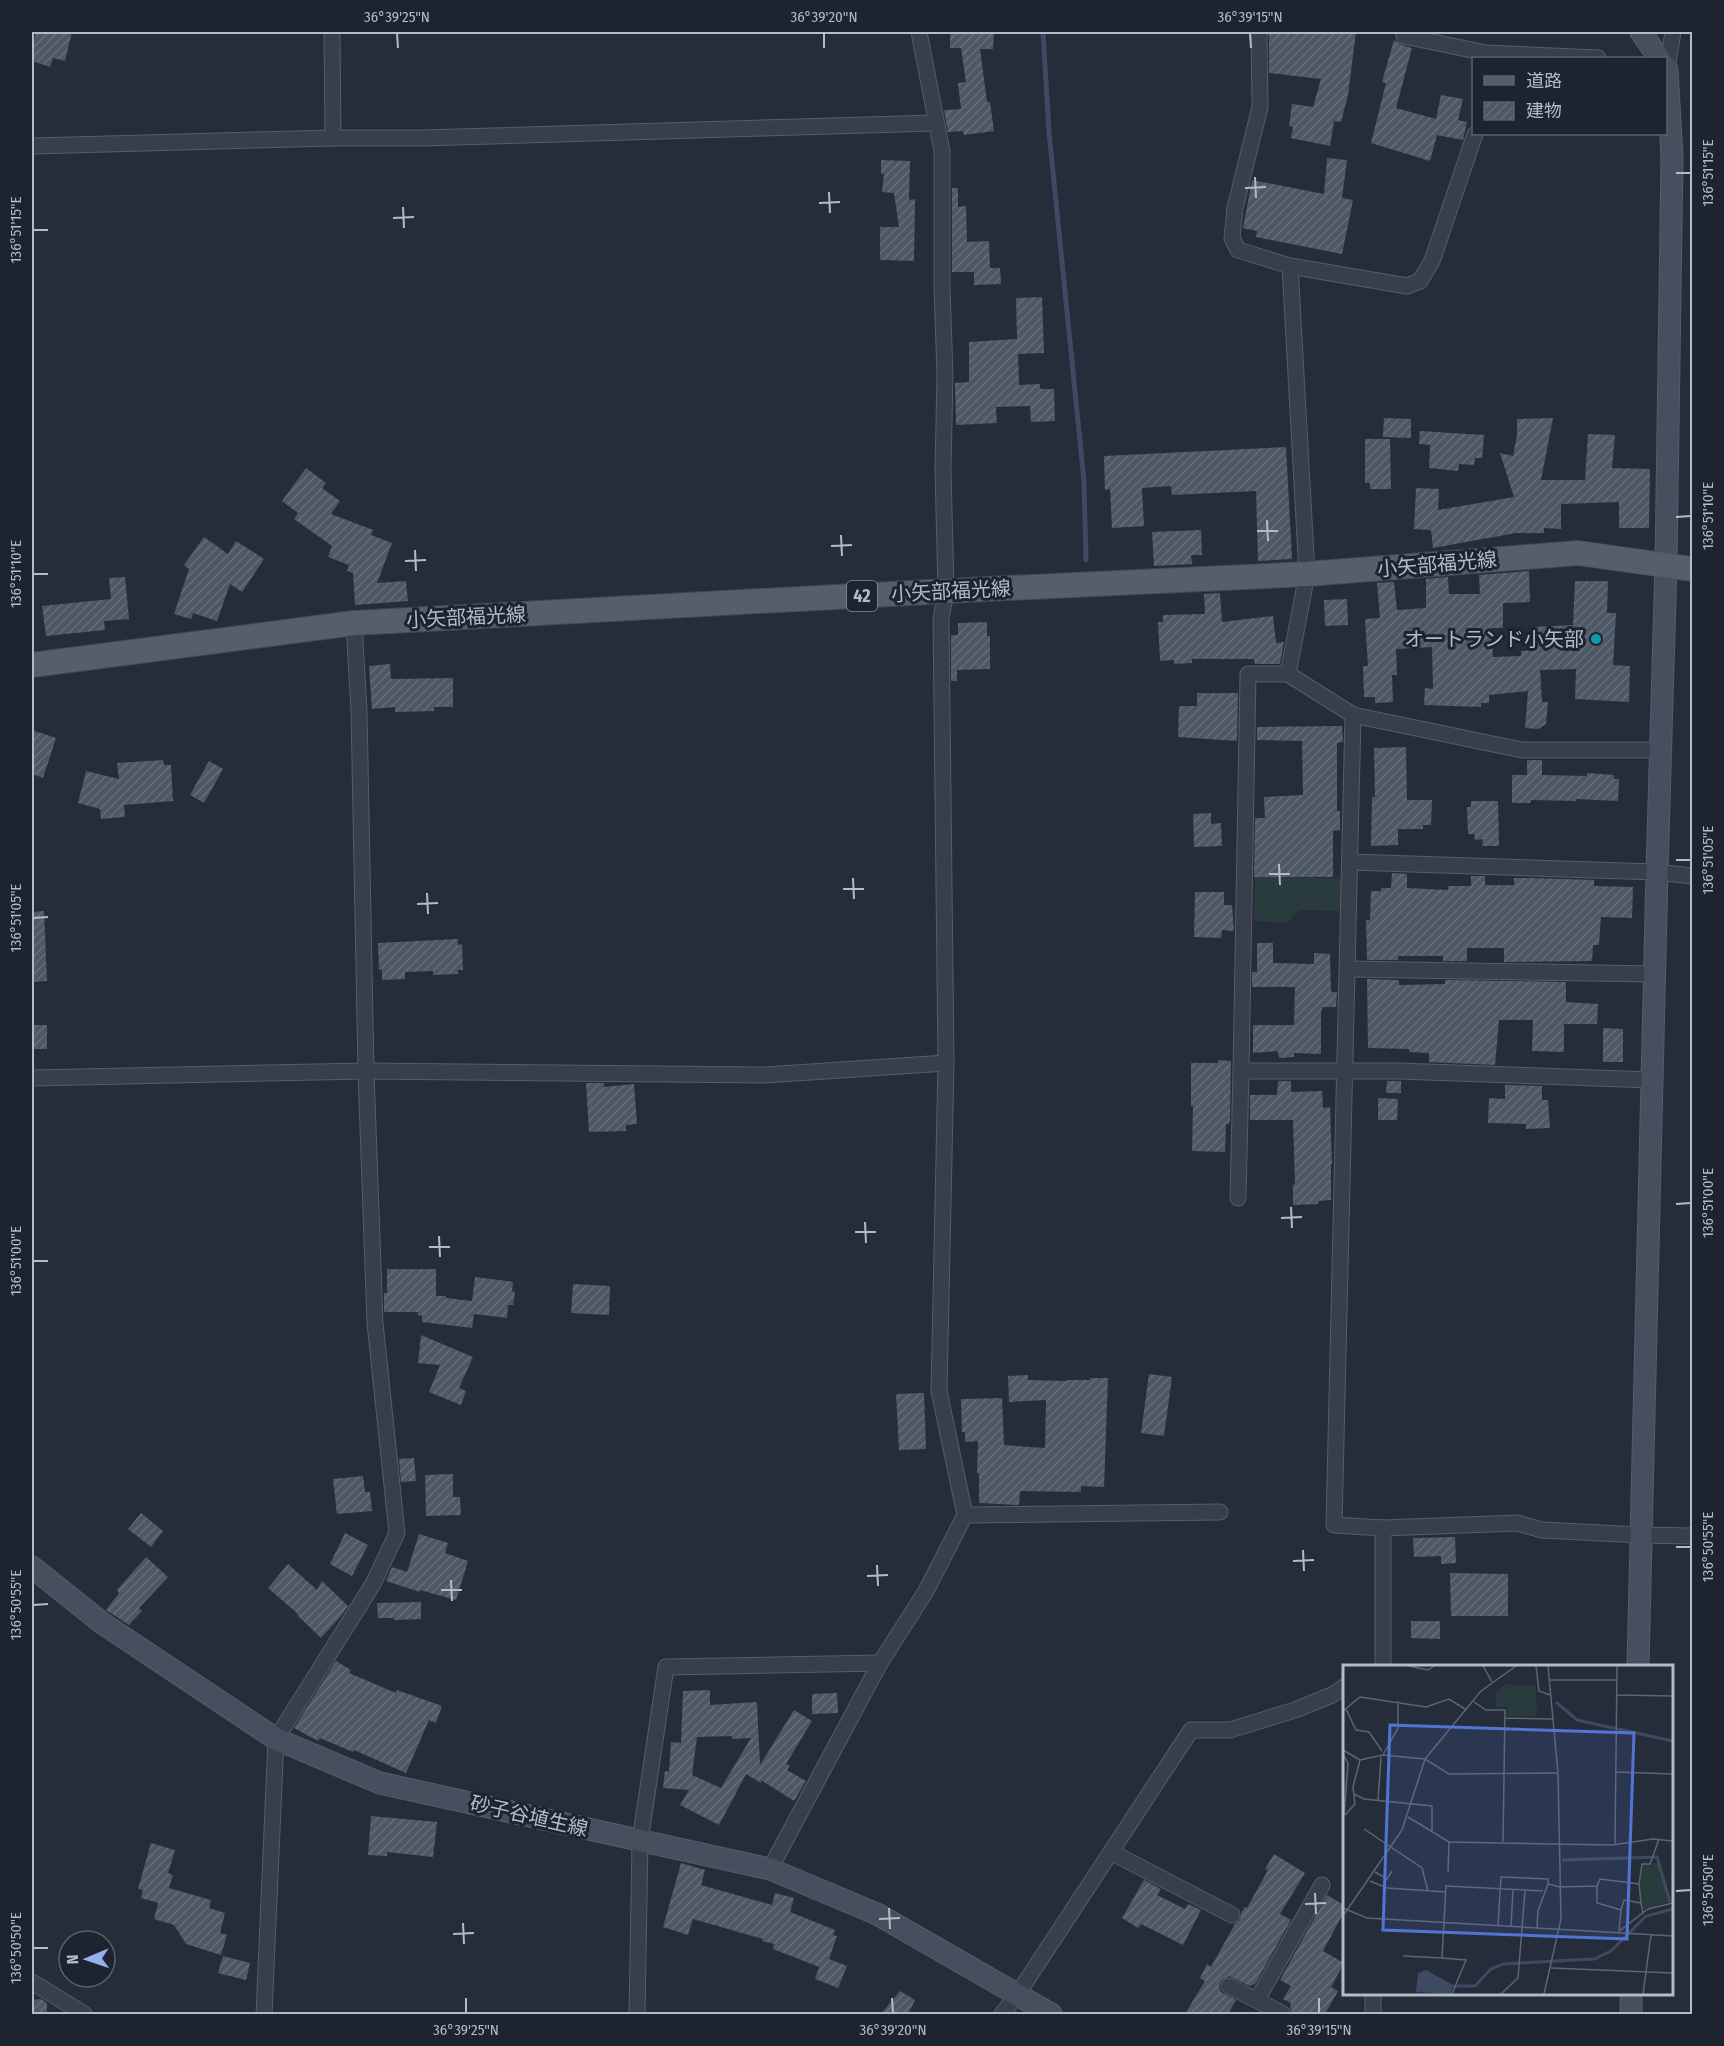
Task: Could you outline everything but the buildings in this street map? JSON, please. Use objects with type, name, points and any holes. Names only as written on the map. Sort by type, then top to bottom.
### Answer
[{"type":"main road","name":"小矢部福光線","points":[[32,664],[354,623],[1307,574],[1578,553],[1692,569]]},
{"type":"street","points":[[332,32],[333,138]]},
{"type":"street","points":[[770,1869],[880,1663],[926,1591],[965,1515],[939,1390],[946,1063],[941,619],[946,591],[943,468],[945,375],[942,287],[942,151],[919,32]]},
{"type":"street","points":[[1259,32],[1260,107],[1235,208],[1232,238],[1238,250],[1290,266],[1407,286],[1420,281],[1432,261],[1475,135]]},
{"type":"street","points":[[1404,32],[1404,36],[1486,56],[1542,57]]},
{"type":"street","points":[[1641,32],[1658,57]]},
{"type":"street","points":[[1666,57],[1673,32]]},
{"type":"street","points":[[1638,1665],[1666,564],[1672,157],[1667,100]]},
{"type":"street","points":[[32,146],[333,138],[423,138],[936,123]]},
{"type":"street","points":[[1288,674],[1307,574],[1290,266]]},
{"type":"street","points":[[264,2014],[276,1739],[373,1584],[397,1533],[375,1323],[366,1071],[359,711],[354,623]]},
{"type":"street","points":[[1238,1198],[1248,674],[1288,674],[1353,715],[1522,750],[1662,750]]},
{"type":"street","points":[[1353,715],[1334,1525],[1383,1528],[1517,1524],[1542,1530],[1692,1536]]},
{"type":"street","points":[[1350,862],[1692,876]]},
{"type":"street","points":[[1348,969],[1654,974]]},
{"type":"street","points":[[32,1078],[366,1071],[765,1075],[946,1063]]},
{"type":"street","points":[[1241,1071],[1345,1070],[1652,1080]]},
{"type":"street","points":[[965,1515],[1220,1512]]},
{"type":"street","points":[[1383,1528],[1383,1665]]},
{"type":"street","name":"砂子谷埴生線","points":[[32,1568],[102,1623],[276,1739],[380,1783],[770,1869],[877,1914],[1051,2014]]},
{"type":"street","points":[[637,2014],[640,1840],[666,1667],[880,1663]]},
{"type":"street","points":[[1002,2014],[1017,1995],[1191,1730],[1230,1730],[1295,1710],[1332,1695],[1343,1688]]},
{"type":"street","points":[[1111,1852],[1232,1915]]},
{"type":"street","points":[[1257,2000],[1322,1885]]},
{"type":"street","points":[[32,1982],[84,2014]]},
{"type":"street","points":[[1229,1986],[1283,2014]]},
{"type":"street","points":[[1373,2014],[1374,1995]]},
{"type":"street","points":[[1631,1995],[1631,2014]]},
{"type":"shaded area","points":[[1255,876],[1343,879],[1341,911],[1299,910],[1287,923],[1254,921]]},
{"type":"waterway","points":[[1043,32],[1049,132],[1084,481],[1086,560]]},
{"type":"place","name":"オートランド小矢部","points":[[1596,639]]}]
